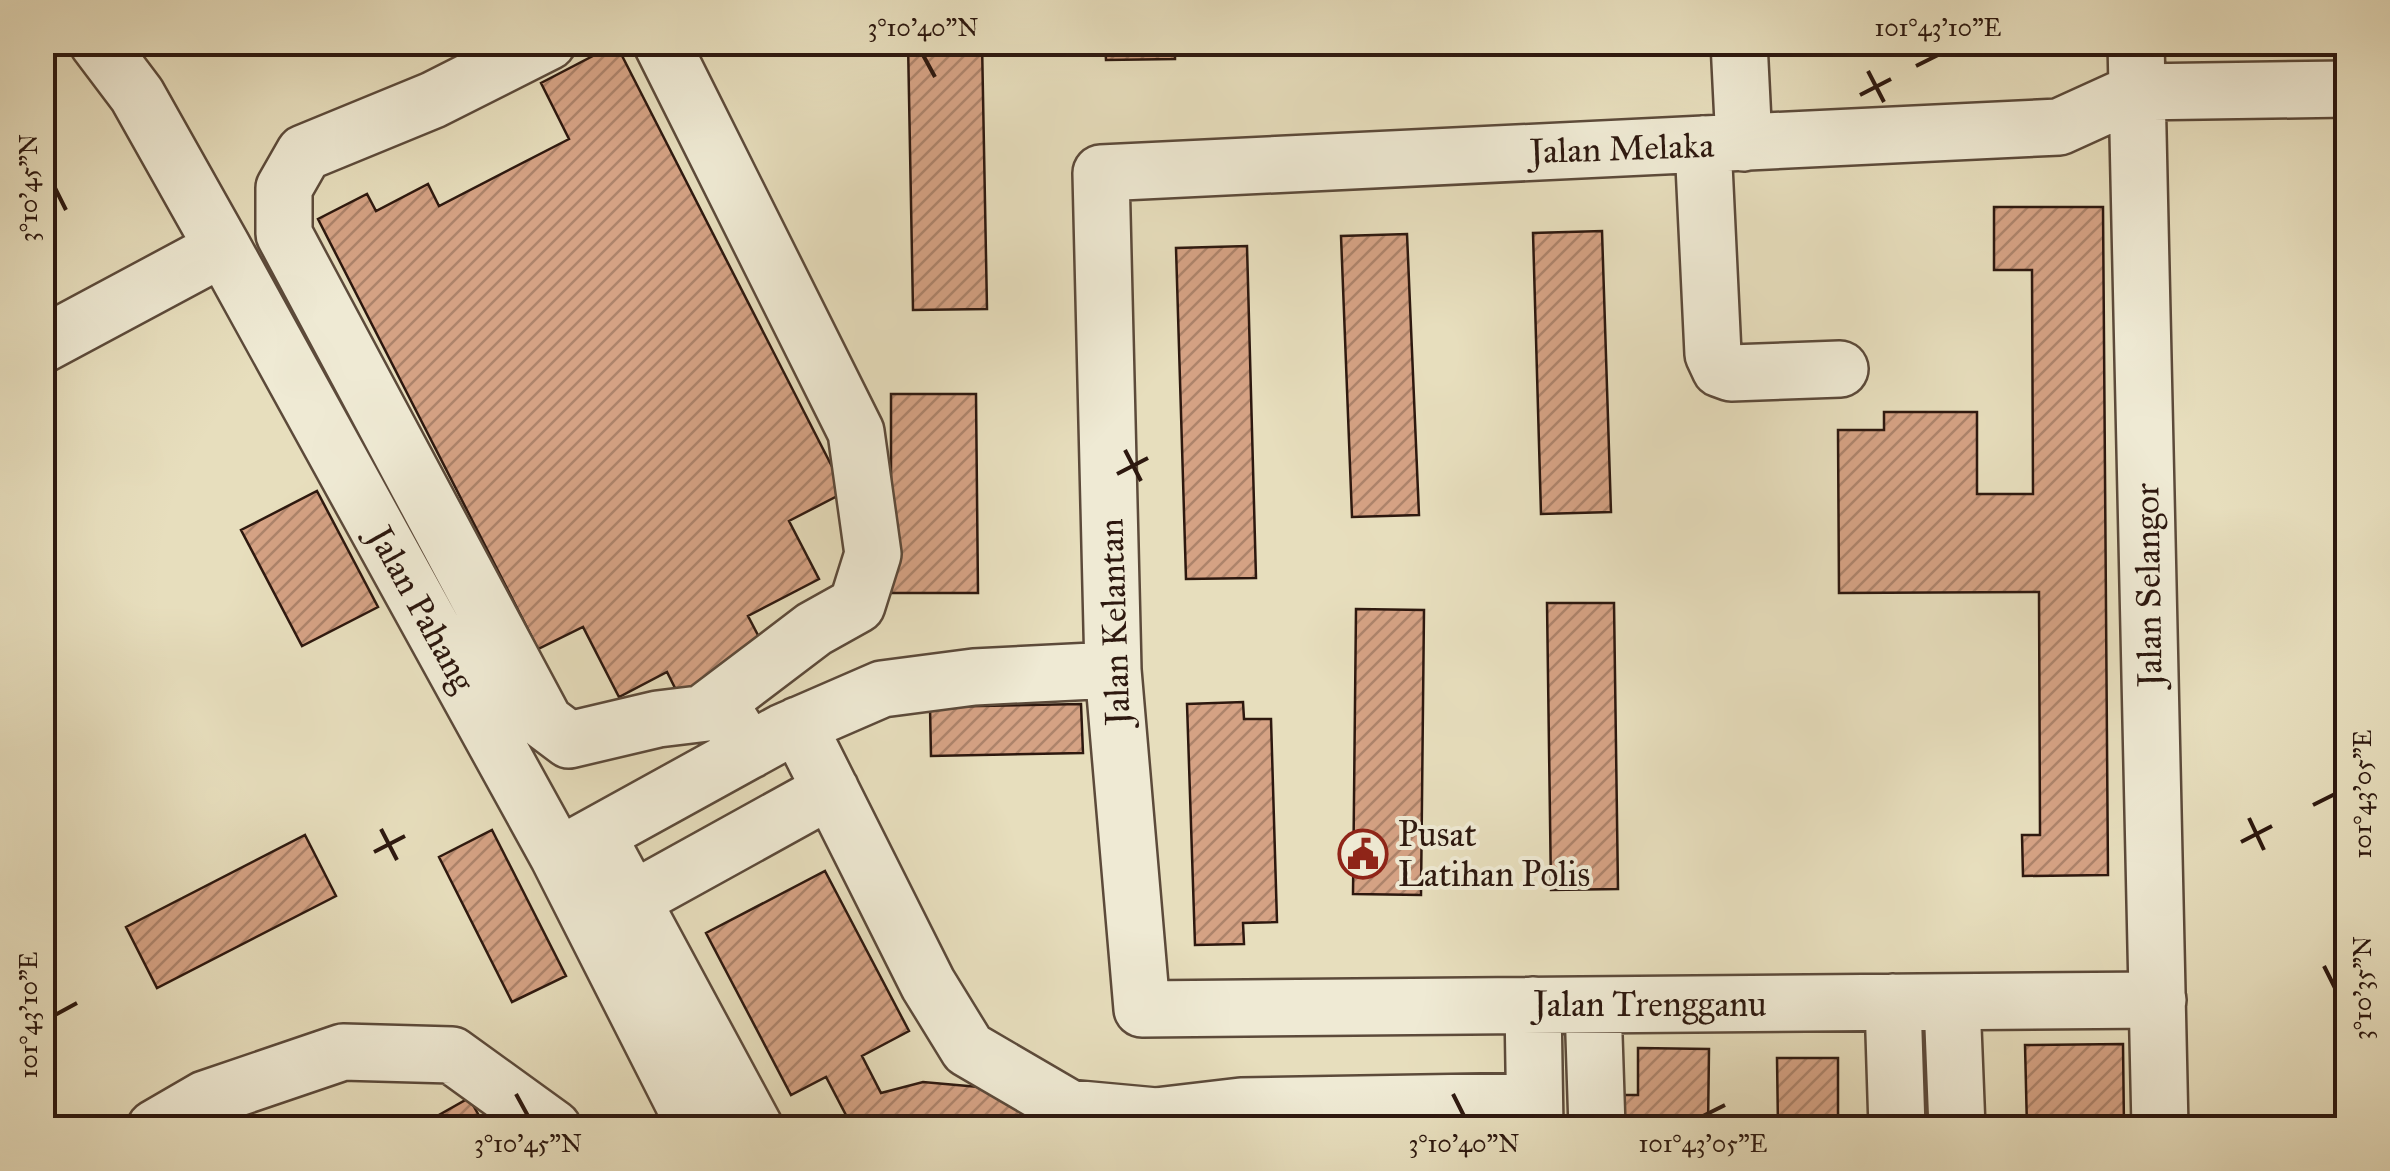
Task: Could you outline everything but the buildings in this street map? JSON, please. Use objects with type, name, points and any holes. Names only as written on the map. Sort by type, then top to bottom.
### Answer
[{"type":"lane","name":"Jalan Pahang","points":[[97,42],[140,69],[223,248],[578,846],[687,1118]]},
{"type":"lane","points":[[548,42],[432,100],[304,153],[284,188],[284,234],[546,722],[569,740],[706,711],[724,712],[750,751]]},
{"type":"lane","points":[[661,42],[856,432],[872,554],[858,605],[814,629],[706,711]]},
{"type":"lane","points":[[1739,42],[1724,144],[1713,354],[1720,368],[1731,372],[1840,369]]},
{"type":"lane","points":[[2136,67],[2348,89]]},
{"type":"lane","name":"Jalan Melaka","points":[[1101,173],[2059,128],[2136,67]]},
{"type":"lane","name":"Jalan Selangor","points":[[2136,67],[2160,1128]]},
{"type":"lane","name":"Jalan Kelantan","points":[[1101,173],[1113,670],[1142,1009]]},
{"type":"lane","points":[[42,345],[223,248]]},
{"type":"lane","points":[[755,1128],[632,900],[578,846],[798,725],[882,689],[974,677],[1113,670]]},
{"type":"lane","points":[[798,725],[928,984],[968,1048],[1069,1108],[1156,1116],[1278,1104],[1535,1115],[1533,1005]]},
{"type":"lane","points":[[632,900],[831,790]]},
{"type":"lane","name":"Jalan Trengganu","points":[[1142,1009],[2158,1000]]},
{"type":"lane","points":[[1892,1002],[1896,1128]]},
{"type":"lane","points":[[1952,1002],[1957,1128]]},
{"type":"lane","points":[[1593,1005],[1597,1128]]},
{"type":"lane","points":[[154,1128],[205,1099],[344,1052],[452,1056],[553,1128]]},
{"type":"place","name":"Pusat Latihan Polis","points":[[1363,854]]}]
